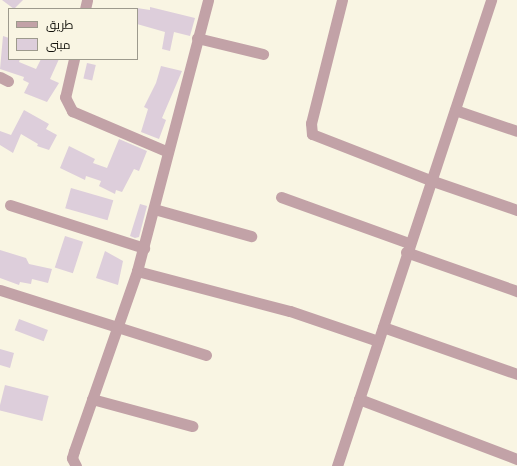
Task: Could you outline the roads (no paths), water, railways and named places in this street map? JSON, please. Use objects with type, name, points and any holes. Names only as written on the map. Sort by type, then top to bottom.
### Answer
[{"type":"street","points":[[76,466],[72,458],[118,328],[144,248],[208,0]]},
{"type":"street","points":[[342,0],[311,123],[312,134],[430,180],[517,210]]},
{"type":"street","points":[[337,466],[430,180],[455,110],[491,0]]},
{"type":"street","points":[[198,38],[263,54]]},
{"type":"street","points":[[74,60],[65,97],[72,111],[168,152]]},
{"type":"street","points":[[455,110],[517,131]]},
{"type":"street","points":[[281,198],[517,291]]},
{"type":"street","points":[[10,205],[144,248]]},
{"type":"street","points":[[154,209],[251,236]]},
{"type":"street","points":[[137,271],[290,311],[378,341]]},
{"type":"street","points":[[0,290],[206,355]]},
{"type":"street","points":[[383,327],[517,374]]},
{"type":"street","points":[[92,399],[192,426]]},
{"type":"street","points":[[359,400],[517,460]]}]
